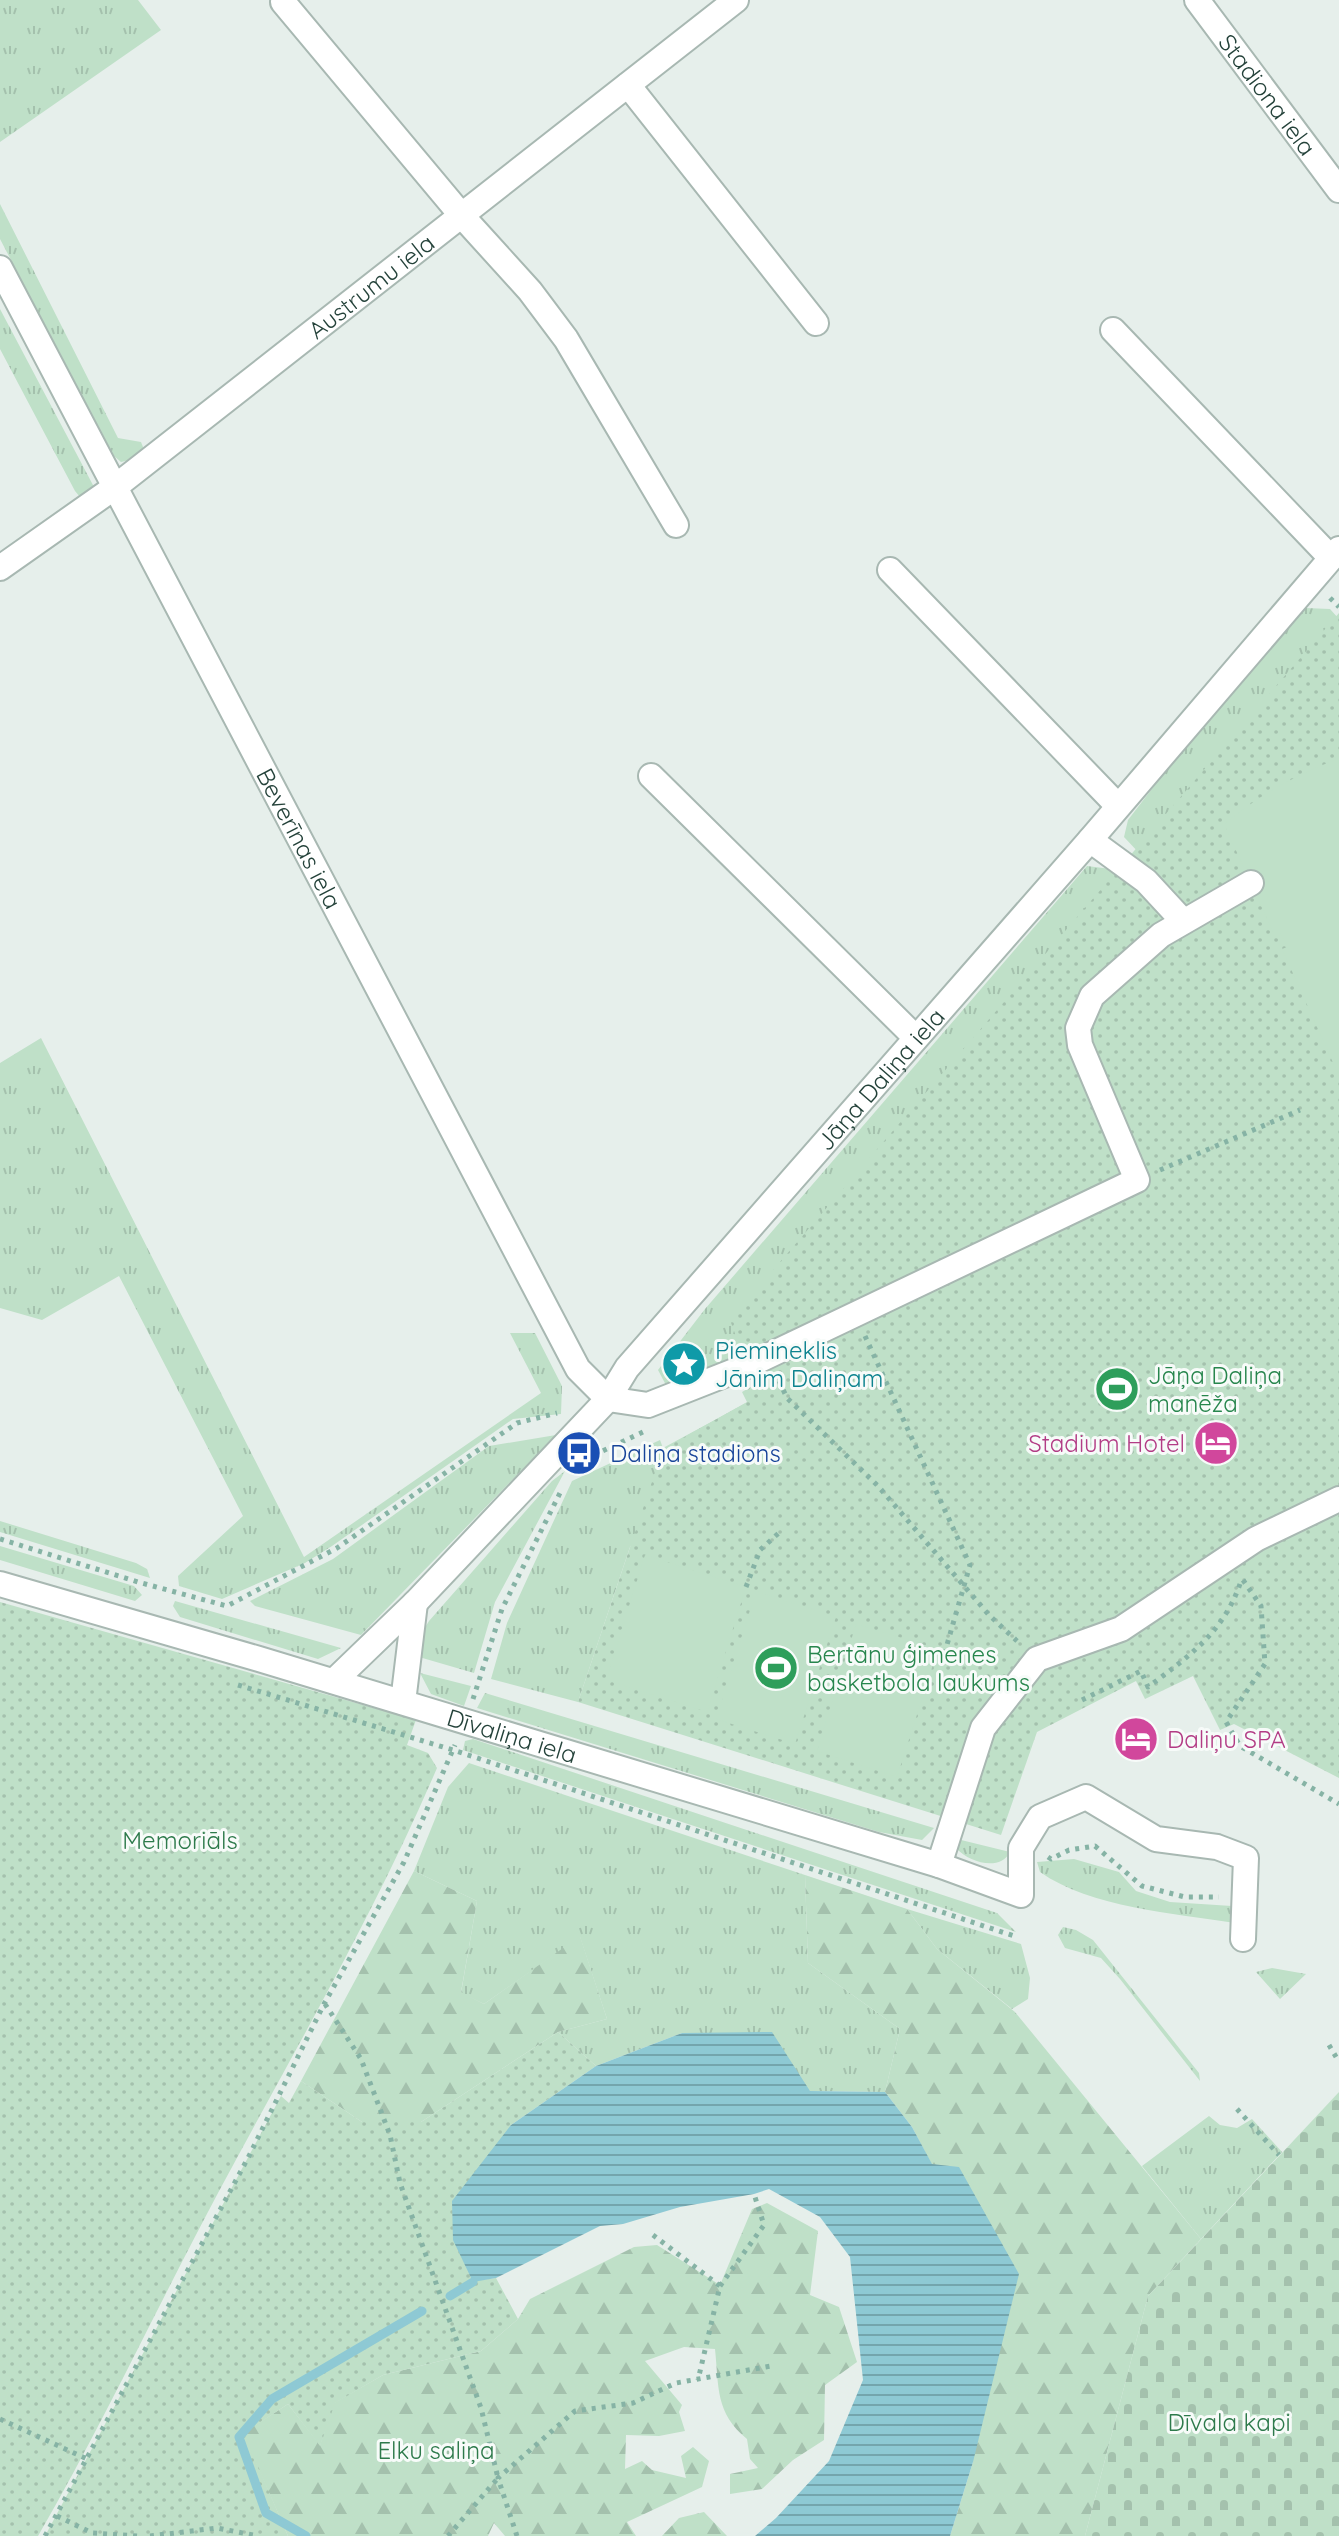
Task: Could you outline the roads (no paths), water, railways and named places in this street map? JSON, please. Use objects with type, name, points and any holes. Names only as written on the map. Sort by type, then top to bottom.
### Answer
[{"type":"street","name":"Austrumu iela","points":[[0,568],[115,487],[736,0]]},
{"type":"street","name":"Stadiona iela","points":[[1197,0],[1339,190]]},
{"type":"street","points":[[283,2],[462,216],[530,291],[566,339],[676,525]]},
{"type":"street","points":[[628,85],[816,323]]},
{"type":"street","name":"Beverīnas iela","points":[[0,268],[578,1369],[608,1399]]},
{"type":"street","points":[[1113,330],[1335,554]]},
{"type":"street","name":"Jāņa Daliņa iela","points":[[338,1682],[608,1399],[627,1368],[1090,840],[1335,554]]},
{"type":"street","points":[[890,570],[1117,805]]},
{"type":"street","points":[[651,776],[915,1037]]},
{"type":"street","points":[[1090,840],[1146,881],[1183,921]]},
{"type":"street","points":[[608,1399],[648,1405],[747,1366],[1137,1180],[1080,1045],[1078,1028],[1092,996],[1161,935],[1251,883]]},
{"type":"street","points":[[939,1865],[983,1728],[1037,1659],[1121,1629],[1256,1539],[1339,1499]]},
{"type":"street","name":"Dīvaliņa iela","points":[[0,1584],[338,1682],[939,1865],[1021,1895],[1021,1848],[1040,1817],[1086,1797],[1156,1839],[1217,1847],[1246,1858],[1243,1939]]},
{"type":"street","points":[[403,1702],[415,1603]]},
{"type":"water","points":[[772,2032],[810,2091],[885,2092],[912,2127],[932,2164],[959,2167],[1019,2274],[973,2462],[950,2536],[755,2536],[829,2461],[863,2380],[850,2257],[820,2217],[769,2189],[680,2207],[623,2224],[600,2226],[496,2278],[473,2282],[453,2240],[452,2201],[511,2125],[596,2066],[682,2033]]},
{"type":"waterway","points":[[450,2296],[473,2282]]},
{"type":"waterway","points":[[306,2536],[266,2513],[239,2437],[272,2399],[422,2311]]},
{"type":"place","name":"Piemineklis Jānim Daliņam","points":[[684,1364]]},
{"type":"place","name":"Jāņa Daliņa manēža","points":[[1117,1389]]},
{"type":"place","name":"Stadium Hotel","points":[[1216,1443]]},
{"type":"place","name":"Daliņa stadions","points":[[579,1453]]},
{"type":"place","name":"Bertānu ģimenes basketbola laukums","points":[[776,1668]]},
{"type":"place","name":"Daliņu SPA","points":[[1136,1739]]},
{"type":"park label","name":"Memoriāls","points":[[180,1840]]},
{"type":"park label","name":"Dīvala kapi","points":[[1229,2422]]},
{"type":"park label","name":"Elku saliņa","points":[[436,2450]]}]
